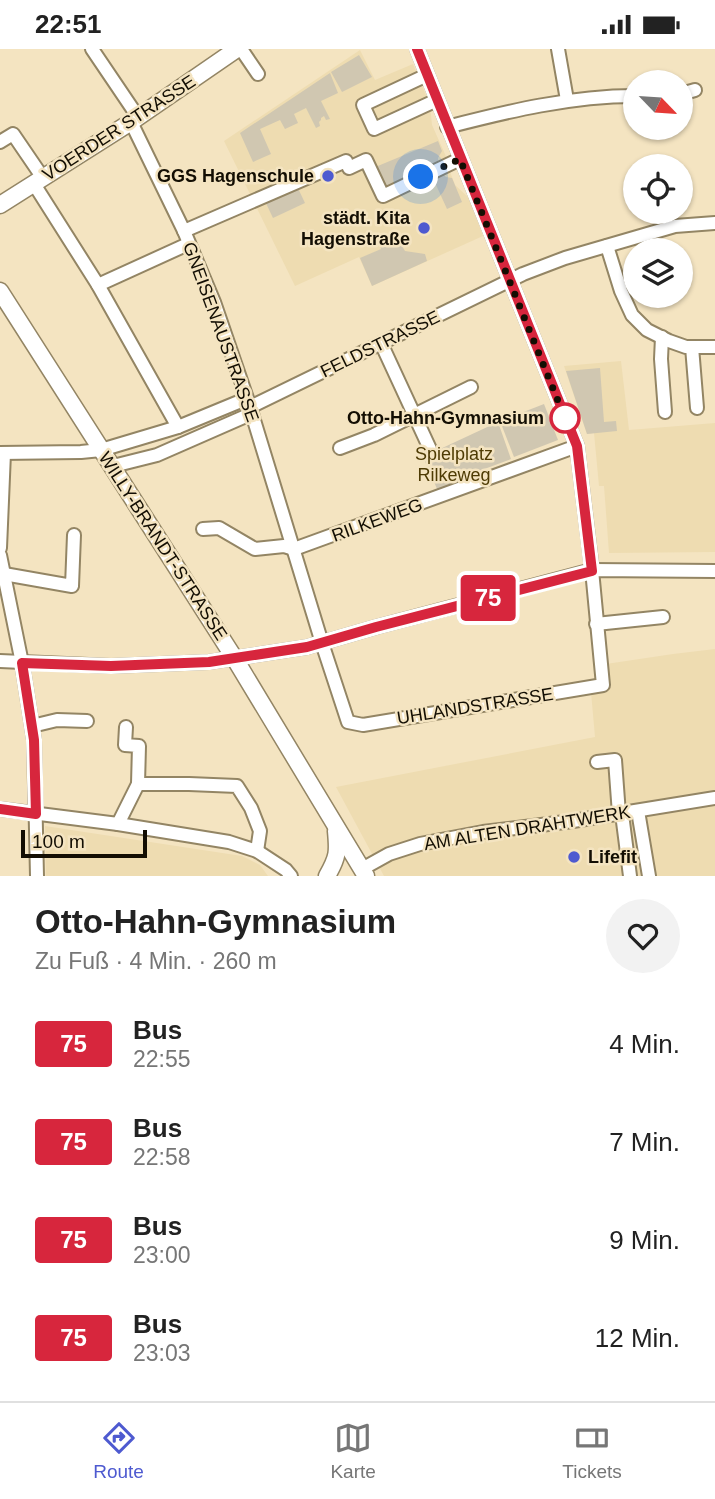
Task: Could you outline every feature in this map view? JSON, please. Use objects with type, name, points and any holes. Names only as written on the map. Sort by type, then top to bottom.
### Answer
[{"type":"main road","name":"VOERDER STRASSE","points":[[0,205],[239,49]]},
{"type":"main road","name":"WILLY-BRANDT-STRASSE","points":[[0,291],[235,659],[336,828],[359,874]]},
{"type":"main road","points":[[327,876],[338,851],[336,828]]},
{"type":"street","name":"GNEISENAUSTRASSE","points":[[92,49],[134,119],[214,302],[250,407],[348,722]]},
{"type":"street","points":[[239,49],[258,74]]},
{"type":"street","points":[[416,49],[577,446],[596,624],[663,617]]},
{"type":"street","points":[[558,49],[566,100]]},
{"type":"street","points":[[427,75],[363,105],[374,129],[437,100]]},
{"type":"street","points":[[447,127],[566,100],[623,97]]},
{"type":"street","points":[[0,142],[13,134],[178,427]]},
{"type":"street","points":[[184,231],[346,161],[349,167],[366,160],[383,196],[460,159]]},
{"type":"street","name":"FELDSTRASSE","points":[[113,466],[157,455],[246,416],[250,407],[509,280],[565,258],[675,226],[715,223]]},
{"type":"street","points":[[98,285],[188,244]]},
{"type":"street","points":[[607,246],[621,291],[632,315],[647,330],[686,347],[715,347]]},
{"type":"street","points":[[662,337],[665,412]]},
{"type":"street","points":[[382,343],[430,449]]},
{"type":"street","points":[[692,347],[697,408]]},
{"type":"street","points":[[340,448],[374,435],[471,387]]},
{"type":"street","name":"FELDSTRASSE","points":[[2,453],[101,450],[178,427],[241,401],[250,407]]},
{"type":"street","points":[[148,436],[157,455]]},
{"type":"street","name":"RILKEWEG","points":[[294,549],[577,446]]},
{"type":"street","points":[[0,548],[2,453]]},
{"type":"street","points":[[203,529],[219,528],[255,549],[284,546],[294,549]]},
{"type":"street","points":[[4,574],[72,586],[74,535]]},
{"type":"street","points":[[0,555],[22,663],[34,740],[37,876]]},
{"type":"street","points":[[0,661],[111,666],[235,659],[322,643],[592,571],[715,571]]},
{"type":"street","name":"UHLANDSTRASSE","points":[[348,722],[363,725],[603,685],[596,624]]},
{"type":"street","points":[[32,726],[57,720],[87,721]]},
{"type":"street","points":[[118,824],[138,784],[139,746],[125,745],[126,727]]},
{"type":"street","points":[[597,762],[615,759],[630,876]]},
{"type":"street","points":[[138,784],[237,786],[251,808],[260,831],[257,851]]},
{"type":"street","name":"AM ALTEN DRAHTWERK","points":[[359,874],[389,854],[420,844],[489,831],[655,809],[715,798]]},
{"type":"street","points":[[0,809],[229,842],[257,851],[291,876]]},
{"type":"street","points":[[638,811],[649,876]]},
{"type":"shaded area","name":"GGS Hagenschule","points":[[360,50],[375,80],[413,64],[430,105],[432,125],[455,185],[469,198],[483,236],[372,286],[359,257],[295,286],[224,141]]},
{"type":"shaded area","name":"Otto-Hahn-Gymnasium","points":[[621,361],[629,430],[715,423],[715,552],[609,553],[604,486],[599,486],[594,433],[587,434],[564,366]]},
{"type":"shaded area","points":[[715,649],[715,876],[384,876],[336,787],[595,737],[591,692],[609,689],[606,664]]},
{"type":"shaded area","points":[[45,826],[242,856],[260,865],[268,876],[46,876]]},
{"type":"green space","points":[[359,55],[372,77],[342,92],[331,72]]},
{"type":"green space","points":[[330,73],[338,93],[321,101],[330,119],[326,120],[324,116],[319,122],[320,126],[316,128],[306,108],[294,114],[298,123],[285,129],[280,120],[260,129],[271,154],[253,162],[240,133]]},
{"type":"green space","points":[[438,141],[442,151],[438,165],[382,190],[373,168]]},
{"type":"green space","points":[[441,172],[452,178],[462,202],[447,209],[432,176]]},
{"type":"green space","points":[[296,184],[305,203],[273,218],[264,199]]},
{"type":"green space","points":[[374,233],[389,239],[393,246],[400,243],[405,251],[425,254],[427,261],[372,286],[360,258],[381,249]]},
{"type":"green space","points":[[600,368],[604,422],[616,421],[617,431],[587,434],[566,371]]},
{"type":"green space","points":[[544,404],[558,440],[514,457],[500,421]]},
{"type":"green space","name":"Spielplatz Rilkeweg","points":[[498,422],[511,459],[479,471],[476,477],[438,491],[423,457]]},
{"type":"bus line","name":"75","points":[[0,809],[36,814],[34,740],[22,663],[111,666],[235,659],[307,647],[592,571],[577,446],[417,49]]},
{"type":"place","name":"GGS Hagenschule","points":[[328,176]]},
{"type":"place","name":"städt. Kita Hagenstraße","points":[[424,228]]},
{"type":"place","name":"Otto-Hahn-Gymnasium","points":[[565,418]]},
{"type":"place","name":"Lifefit","points":[[574,857]]},
{"type":"route","points":[[421,177],[460,159],[565,418]]}]
